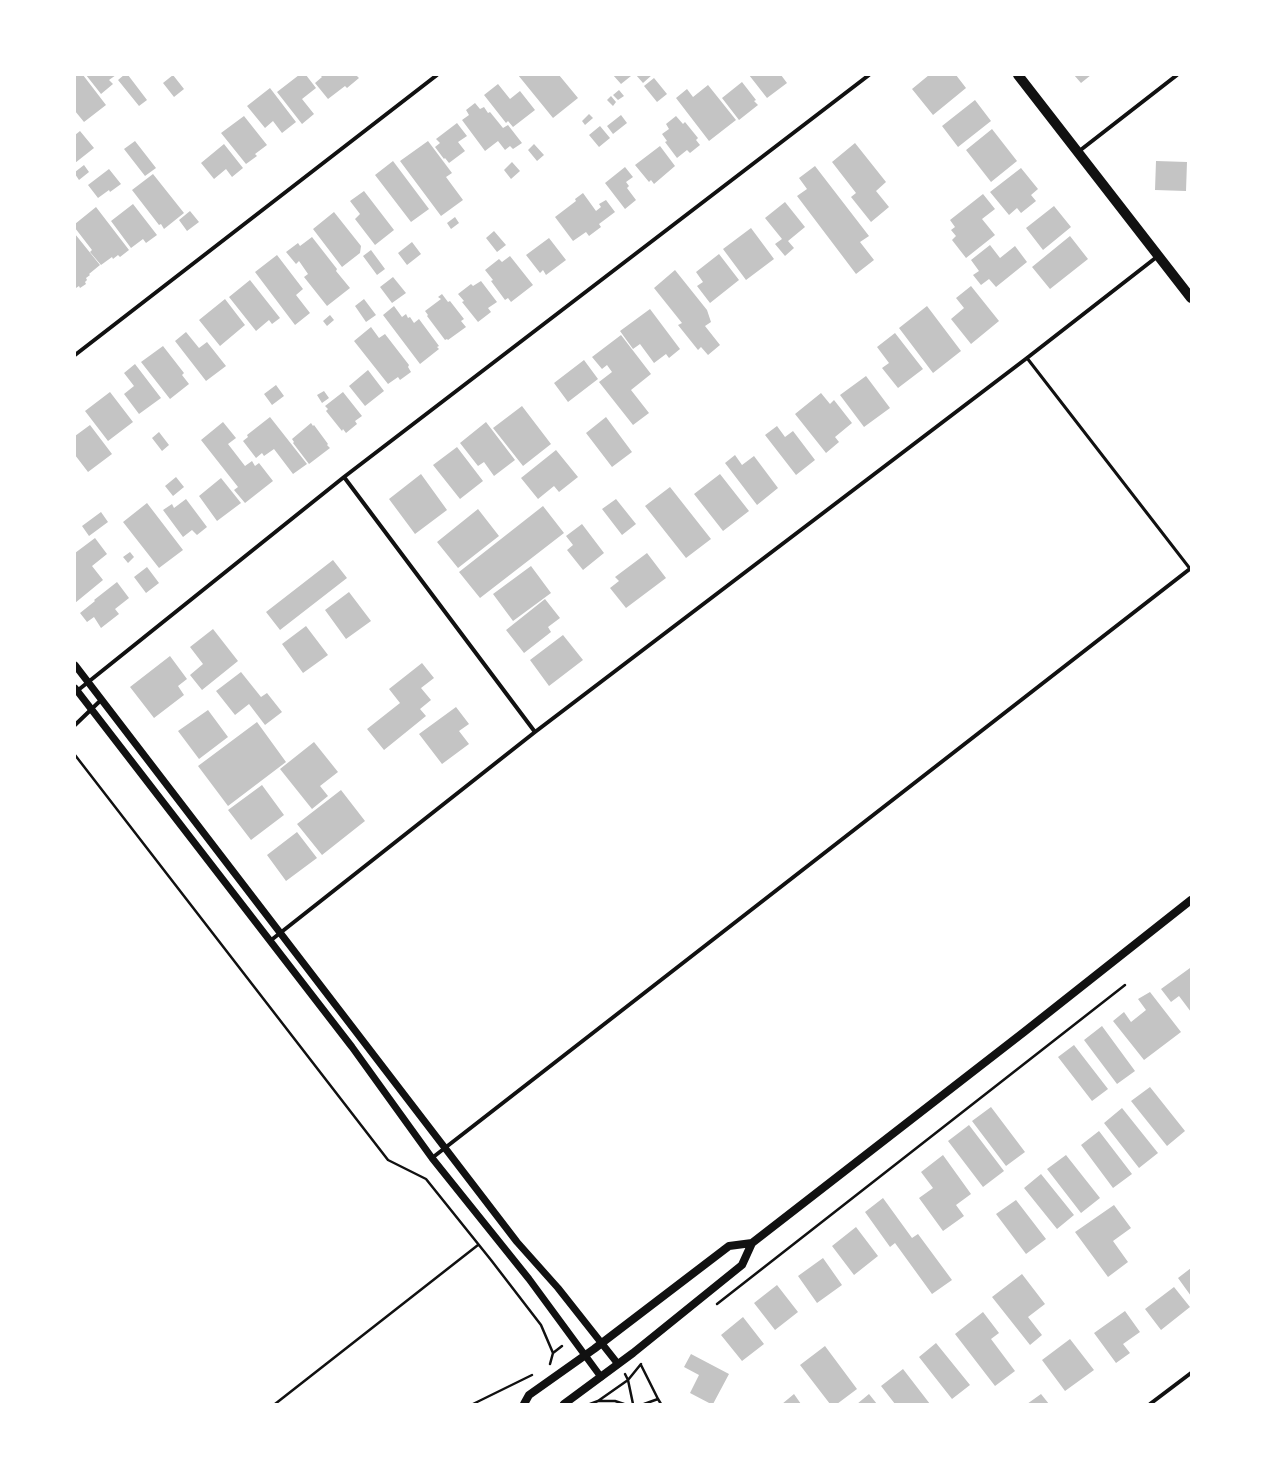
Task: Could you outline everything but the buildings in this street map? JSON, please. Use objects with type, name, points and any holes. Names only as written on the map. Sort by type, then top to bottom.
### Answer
[{"type":"main road","points":[[1018,75],[1191,298]]},
{"type":"main road","points":[[564,1404],[618,1364],[742,1265],[752,1243],[1191,900]]},
{"type":"main road","points":[[524,1404],[529,1395],[602,1343],[729,1246],[752,1243]]},
{"type":"street","points":[[75,355],[437,75]]},
{"type":"street","points":[[601,1377],[584,1356],[529,1279],[432,1158],[352,1047],[76,689],[88,682],[344,477],[869,75]]},
{"type":"street","points":[[1078,152],[1177,75]]},
{"type":"street","points":[[270,941],[535,732],[1027,358],[1158,256]]},
{"type":"street","points":[[344,477],[535,732]]},
{"type":"street","points":[[432,1158],[1191,569]]},
{"type":"street","points":[[75,665],[517,1242],[558,1288],[618,1364]]},
{"type":"street","points":[[75,724],[101,700]]},
{"type":"street","points":[[1150,1404],[1191,1373]]},
{"type":"lane","points":[[1027,358],[1191,569]]},
{"type":"path","points":[[75,756],[388,1160],[426,1179],[541,1325],[553,1353],[550,1365],[544,1368]]},
{"type":"path","points":[[713,1307],[1125,985]]},
{"type":"path","points":[[277,1403],[478,1245]]},
{"type":"path","points":[[553,1353],[562,1346]]},
{"type":"path","points":[[590,1404],[598,1401],[628,1380],[644,1361]]},
{"type":"path","points":[[641,1365],[662,1404]]},
{"type":"path","points":[[473,1404],[533,1374]]},
{"type":"path","points":[[628,1380],[633,1404]]},
{"type":"path","points":[[644,1404],[658,1399]]},
{"type":"path","points":[[598,1401],[615,1401],[624,1404]]}]
